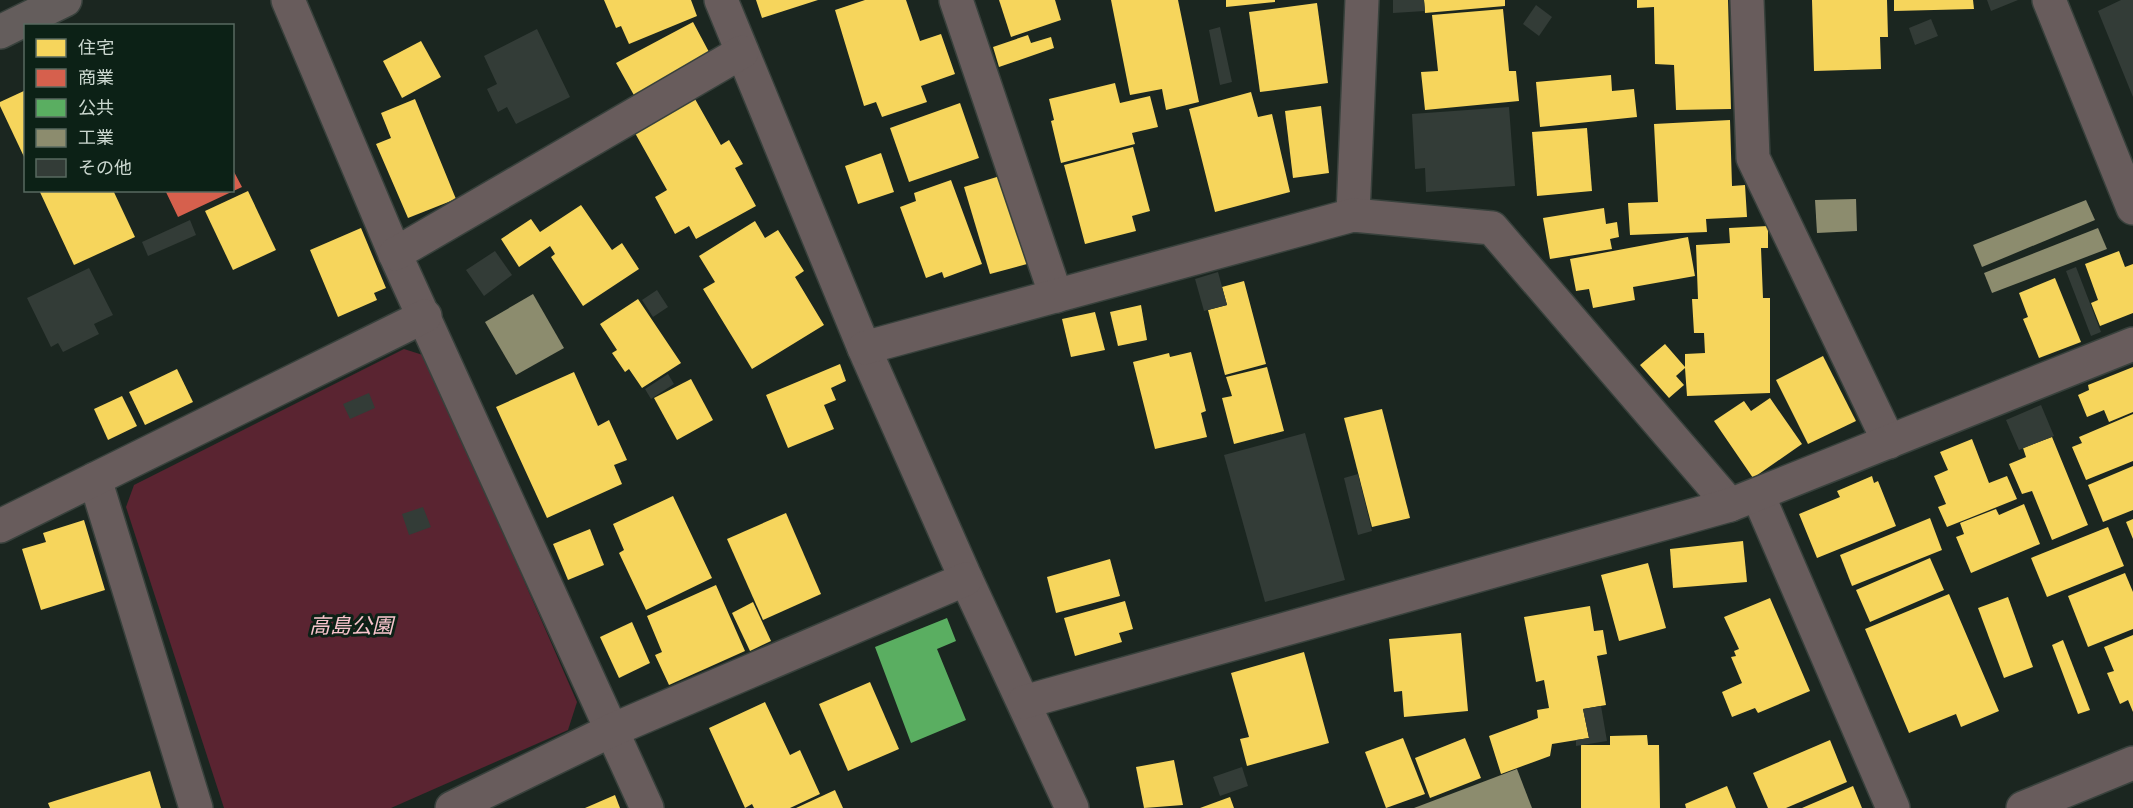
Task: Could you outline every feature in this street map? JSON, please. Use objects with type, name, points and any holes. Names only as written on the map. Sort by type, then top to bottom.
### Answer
[{"type":"main road","points":[[0,32],[65,0]]},
{"type":"street","points":[[288,0],[395,254],[647,808]]},
{"type":"street","points":[[721,0],[864,348],[966,579],[1072,808]]},
{"type":"street","points":[[956,0],[1056,296]]},
{"type":"street","points":[[1353,215],[1362,0]]},
{"type":"street","points":[[1747,0],[1753,158],[1889,442]]},
{"type":"street","points":[[2049,0],[2133,208]]},
{"type":"street","points":[[395,254],[742,52]]},
{"type":"street","points":[[864,348],[1353,215],[1492,228],[1744,500],[1893,808]]},
{"type":"street","points":[[0,526],[425,316]]},
{"type":"street","points":[[1024,702],[1744,500],[2133,344]]},
{"type":"street","points":[[95,479],[196,808]]},
{"type":"street","points":[[452,808],[610,731],[966,579]]},
{"type":"street","points":[[2023,808],[2133,764]]},
{"type":"green space","name":"高島公園","points":[[404,349],[426,356],[577,702],[568,730],[391,808],[224,808],[126,507],[134,485]]},
{"type":"building: 住宅","points":[[604,0],[691,0],[697,16],[629,44],[621,26],[616,28]]},
{"type":"building: 住宅","points":[[756,0],[818,0],[762,18]]},
{"type":"building: 住宅","points":[[865,0],[906,0],[920,41],[941,34],[955,74],[921,86],[927,102],[882,117],[876,102],[864,106],[835,10]]},
{"type":"building: 住宅","points":[[999,0],[1055,0],[1061,20],[1011,37]]},
{"type":"building: 住宅","points":[[1111,0],[1178,0],[1199,102],[1166,110],[1162,89],[1130,95]]},
{"type":"building: 住宅","points":[[1226,0],[1275,0],[1275,2],[1226,7]]},
{"type":"building: 住宅","points":[[1424,0],[1505,0],[1505,6],[1425,13]]},
{"type":"building: 住宅","points":[[1637,0],[1728,0],[1731,109],[1676,110],[1674,65],[1655,64],[1654,7],[1637,8]]},
{"type":"building: 住宅","points":[[1812,0],[1887,0],[1888,37],[1880,37],[1881,69],[1814,71]]},
{"type":"building: 住宅","points":[[1894,0],[1973,0],[1974,9],[1894,11]]},
{"type":"building: 住宅","points":[[1317,3],[1328,83],[1260,92],[1249,12]]},
{"type":"building: 住宅","points":[[1503,9],[1509,71],[1516,71],[1519,101],[1425,110],[1421,72],[1438,71],[1432,15]]},
{"type":"building: 住宅","points":[[693,22],[709,52],[702,56],[704,60],[635,97],[616,63]]},
{"type":"building: 住宅","points":[[1028,35],[1031,43],[1051,37],[1054,48],[999,67],[993,47]]},
{"type":"building: 住宅","points":[[421,41],[441,77],[402,98],[383,61]]},
{"type":"building: 住宅","points":[[1611,75],[1612,91],[1634,89],[1637,117],[1540,127],[1536,82]]},
{"type":"building: 住宅","points":[[1115,83],[1120,103],[1150,96],[1158,127],[1132,133],[1135,144],[1061,163],[1051,121],[1054,120],[1049,99]]},
{"type":"building: 住宅","points":[[24,91],[24,157],[0,106],[0,102]]},
{"type":"building: 住宅","points":[[1251,92],[1258,117],[1272,114],[1290,192],[1215,212],[1189,109]]},
{"type":"building: 住宅","points":[[415,99],[456,199],[408,218],[376,144],[391,138],[381,113]]},
{"type":"building: 住宅","points":[[695,99],[721,145],[729,140],[743,164],[735,168],[756,206],[696,239],[689,226],[675,234],[655,197],[667,190],[635,133]]},
{"type":"building: 住宅","points":[[960,103],[979,158],[909,182],[890,128]]},
{"type":"building: 住宅","points":[[1321,106],[1329,173],[1293,178],[1285,111]]},
{"type":"building: 住宅","points":[[1730,120],[1732,186],[1745,185],[1747,217],[1706,219],[1707,232],[1630,235],[1628,203],[1658,202],[1654,124]]},
{"type":"building: 住宅","points":[[1587,128],[1592,191],[1537,196],[1532,132]]},
{"type":"building: 住宅","points":[[1133,147],[1150,211],[1132,216],[1136,231],[1085,244],[1064,165]]},
{"type":"building: 住宅","points":[[881,153],[894,192],[858,204],[845,166]]},
{"type":"building: 住宅","points":[[1000,176],[1027,264],[990,274],[964,187]]},
{"type":"building: 住宅","points":[[951,180],[982,264],[944,278],[942,272],[926,278],[900,207],[916,201],[914,193]]},
{"type":"building: 住宅","points":[[248,191],[276,250],[233,270],[205,211]]},
{"type":"building: 住宅","points":[[40,192],[114,192],[135,237],[74,265]]},
{"type":"building: 住宅","points":[[581,205],[612,250],[622,243],[639,269],[583,306],[551,257],[555,254],[550,246],[519,267],[501,239],[531,219],[540,232]]},
{"type":"building: 住宅","points":[[1604,208],[1606,224],[1617,222],[1619,237],[1610,239],[1612,249],[1550,259],[1543,218]]},
{"type":"building: 住宅","points":[[755,221],[765,238],[778,230],[804,271],[795,277],[824,325],[752,369],[703,289],[715,282],[699,256]]},
{"type":"building: 住宅","points":[[1768,226],[1768,248],[1761,248],[1763,298],[1770,298],[1770,393],[1687,396],[1685,368],[1676,376],[1684,385],[1669,398],[1640,365],[1665,344],[1685,367],[1685,354],[1705,353],[1704,333],[1694,333],[1692,299],[1698,299],[1696,245],[1730,243],[1729,228]]},
{"type":"building: 住宅","points":[[361,228],[386,288],[374,293],[377,300],[338,317],[310,250]]},
{"type":"building: 住宅","points":[[1688,237],[1695,276],[1633,287],[1635,300],[1593,308],[1589,289],[1576,291],[1570,259]]},
{"type":"building: 住宅","points":[[2119,251],[2125,267],[2133,264],[2133,313],[2100,326],[2091,303],[2098,300],[2085,264]]},
{"type":"building: 住宅","points":[[2055,278],[2081,342],[2039,358],[2023,319],[2028,317],[2019,293]]},
{"type":"building: 住宅","points":[[1244,281],[1266,364],[1225,375],[1208,310],[1227,305],[1222,287]]},
{"type":"building: 住宅","points":[[638,299],[681,363],[642,388],[629,369],[625,372],[612,353],[617,350],[600,324]]},
{"type":"building: 住宅","points":[[1141,305],[1147,340],[1118,346],[1110,312]]},
{"type":"building: 住宅","points":[[1095,312],[1105,350],[1071,357],[1062,319]]},
{"type":"building: 住宅","points":[[1191,352],[1206,411],[1201,413],[1207,437],[1155,449],[1133,362],[1169,353],[1170,357]]},
{"type":"building: 住宅","points":[[1823,356],[1856,421],[1808,444],[1776,380]]},
{"type":"building: 住宅","points":[[840,364],[846,381],[831,388],[836,400],[824,405],[834,429],[788,448],[766,395]]},
{"type":"building: 住宅","points":[[1267,367],[1284,431],[1234,444],[1222,398],[1232,396],[1226,377]]},
{"type":"building: 住宅","points":[[2133,367],[2133,412],[2109,422],[2104,410],[2087,417],[2078,395],[2089,390],[2088,385]]},
{"type":"building: 住宅","points":[[177,369],[193,402],[145,425],[129,392]]},
{"type":"building: 住宅","points":[[574,372],[598,426],[609,420],[627,460],[614,465],[622,484],[547,518],[496,407]]},
{"type":"building: 住宅","points":[[691,379],[713,420],[677,440],[654,398]]},
{"type":"building: 住宅","points":[[122,396],[137,426],[108,440],[94,409]]},
{"type":"building: 住宅","points":[[1770,398],[1802,444],[1753,478],[1714,421],[1744,401],[1751,411]]},
{"type":"building: 住宅","points":[[1382,409],[1410,518],[1372,527],[1344,418]]},
{"type":"building: 住宅","points":[[2133,414],[2133,461],[2086,480],[2072,447],[2082,443],[2079,437]]},
{"type":"building: 住宅","points":[[2052,437],[2088,525],[2052,540],[2032,491],[2022,494],[2009,464],[2026,457],[2023,448]]},
{"type":"building: 住宅","points":[[1972,439],[1989,483],[2007,476],[2017,499],[1947,527],[1938,507],[1946,504],[1934,476],[1948,470],[1940,452]]},
{"type":"building: 住宅","points":[[2133,466],[2133,510],[2103,522],[2088,485]]},
{"type":"building: 住宅","points":[[1872,476],[1874,483],[1878,481],[1896,526],[1817,558],[1799,514],[1840,497],[1837,491]]},
{"type":"building: 住宅","points":[[673,496],[712,578],[646,610],[619,553],[624,550],[613,524]]},
{"type":"building: 住宅","points":[[2024,504],[2040,544],[1971,573],[1956,537],[1964,534],[1960,523],[1996,509],[1999,515]]},
{"type":"building: 住宅","points":[[786,513],[821,594],[763,620],[727,539]]},
{"type":"building: 住宅","points":[[1930,518],[1942,550],[1852,586],[1840,555]]},
{"type":"building: 住宅","points":[[2133,519],[2133,539],[2126,522]]},
{"type":"building: 住宅","points":[[84,520],[105,590],[41,610],[22,549],[46,542],[43,533]]},
{"type":"building: 住宅","points":[[2108,527],[2124,566],[2047,597],[2031,558]]},
{"type":"building: 住宅","points":[[590,529],[604,565],[568,580],[553,544]]},
{"type":"building: 住宅","points":[[1743,541],[1747,582],[1673,588],[1670,549]]},
{"type":"building: 住宅","points":[[1930,558],[1944,590],[1870,622],[1856,590]]},
{"type":"building: 住宅","points":[[1110,559],[1120,596],[1056,613],[1047,577]]},
{"type":"building: 住宅","points":[[1648,563],[1666,628],[1619,641],[1601,575]]},
{"type":"building: 住宅","points":[[2125,573],[2133,592],[2133,629],[2088,647],[2068,596]]},
{"type":"building: 住宅","points":[[716,585],[745,651],[669,685],[655,655],[662,652],[647,616]]},
{"type":"building: 住宅","points":[[1949,594],[1999,711],[1961,727],[1956,714],[1909,733],[1865,629]]},
{"type":"building: 住宅","points":[[2008,597],[2033,667],[2004,678],[1978,608]]},
{"type":"building: 住宅","points":[[1770,598],[1810,691],[1758,713],[1755,708],[1732,717],[1722,692],[1742,683],[1731,657],[1736,656],[1734,651],[1739,649],[1724,617]]},
{"type":"building: 住宅","points":[[1125,601],[1133,629],[1119,633],[1122,642],[1075,656],[1064,618]]},
{"type":"building: 住宅","points":[[753,602],[771,641],[750,651],[732,613]]},
{"type":"building: 住宅","points":[[1590,606],[1594,631],[1603,630],[1607,654],[1597,656],[1606,705],[1583,709],[1589,738],[1552,744],[1550,756],[1501,774],[1489,736],[1538,718],[1537,710],[1549,708],[1544,680],[1536,682],[1524,617]]},
{"type":"building: 住宅","points":[[632,622],[650,663],[619,678],[600,637]]},
{"type":"building: 住宅","points":[[1461,633],[1468,711],[1404,717],[1402,691],[1394,692],[1389,639]]},
{"type":"building: 住宅","points":[[2133,635],[2133,712],[2128,700],[2120,704],[2107,673],[2114,671],[2104,647]]},
{"type":"building: 住宅","points":[[2063,640],[2090,710],[2078,714],[2052,645]]},
{"type":"building: 住宅","points":[[1304,652],[1329,743],[1247,766],[1240,739],[1249,737],[1231,673]]},
{"type":"building: 住宅","points":[[870,682],[899,749],[848,771],[819,704]]},
{"type":"building: 住宅","points":[[765,702],[790,755],[800,750],[820,794],[790,808],[754,808],[752,804],[745,808],[709,728]]},
{"type":"building: 住宅","points":[[1647,735],[1648,745],[1659,745],[1660,808],[1581,808],[1581,745],[1610,745],[1610,736]]},
{"type":"building: 住宅","points":[[1403,738],[1425,794],[1386,808],[1365,752]]},
{"type":"building: 住宅","points":[[1465,738],[1481,778],[1430,798],[1415,758]]},
{"type":"building: 住宅","points":[[1830,740],[1847,782],[1786,808],[1768,808],[1753,773]]},
{"type":"building: 住宅","points":[[1174,760],[1183,805],[1144,808],[1136,767]]},
{"type":"building: 住宅","points":[[150,771],[161,808],[50,808],[48,803]]},
{"type":"building: 住宅","points":[[1727,786],[1736,808],[1686,808],[1685,804]]},
{"type":"building: 住宅","points":[[1853,786],[1862,808],[1802,808]]},
{"type":"building: 住宅","points":[[835,790],[843,808],[796,808]]},
{"type":"building: 住宅","points":[[615,795],[620,808],[585,808]]},
{"type":"building: 住宅","points":[[1230,797],[1234,808],[1200,808]]},
{"type":"building: 商業","points":[[234,172],[242,187],[234,191]]},
{"type":"building: 商業","points":[[166,192],[231,192],[178,217]]},
{"type":"building: 公共","points":[[947,618],[956,641],[937,649],[966,720],[911,743],[875,647]]},
{"type":"building: 工業","points":[[1856,199],[1857,231],[1817,233],[1815,200]]},
{"type":"building: 工業","points":[[2086,200],[2095,220],[1982,267],[1973,245]]},
{"type":"building: 工業","points":[[2098,228],[2107,249],[1992,293],[1984,273]]},
{"type":"building: 工業","points":[[533,294],[564,348],[516,375],[485,322]]},
{"type":"building: 工業","points":[[1517,769],[1532,808],[1414,808]]},
{"type":"building: その他","points":[[1393,0],[1424,0],[1425,11],[1393,13]]},
{"type":"building: その他","points":[[1987,0],[2018,0],[1991,11]]},
{"type":"building: その他","points":[[2121,0],[2133,0],[2133,97],[2098,11]]},
{"type":"building: その他","points":[[1536,5],[1552,17],[1539,36],[1523,24]]},
{"type":"building: その他","points":[[1931,19],[1938,36],[1915,45],[1909,28]]},
{"type":"building: その他","points":[[1220,27],[1232,82],[1220,85],[1209,30]]},
{"type":"building: その他","points":[[537,29],[570,97],[516,124],[507,107],[498,112],[487,89],[497,84],[484,56]]},
{"type":"building: その他","points":[[1509,107],[1515,186],[1426,192],[1425,168],[1415,169],[1412,114]]},
{"type":"building: その他","points":[[190,220],[196,235],[148,256],[142,242]]},
{"type":"building: その他","points":[[495,251],[512,275],[484,296],[466,270]]},
{"type":"building: その他","points":[[2076,267],[2101,332],[2091,336],[2066,271]]},
{"type":"building: その他","points":[[89,268],[113,315],[94,324],[99,334],[63,352],[58,343],[51,347],[27,298]]},
{"type":"building: その他","points":[[1218,272],[1227,305],[1204,311],[1195,279]]},
{"type":"building: その他","points":[[657,290],[668,307],[653,317],[642,300]]},
{"type":"building: その他","points":[[668,374],[674,384],[651,399],[645,389]]},
{"type":"building: その他","points":[[369,393],[375,408],[350,419],[343,404]]},
{"type":"building: その他","points":[[2041,405],[2054,436],[2019,450],[2006,420]]},
{"type":"building: その他","points":[[1305,433],[1345,580],[1265,602],[1224,455]]},
{"type":"building: その他","points":[[1358,474],[1372,531],[1358,535],[1344,478]]},
{"type":"building: その他","points":[[423,507],[431,527],[409,535],[402,514]]},
{"type":"building: その他","points":[[1601,706],[1607,741],[1576,746],[1576,740],[1589,738],[1583,709]]},
{"type":"building: その他","points":[[1242,767],[1248,786],[1220,796],[1213,777]]}]
